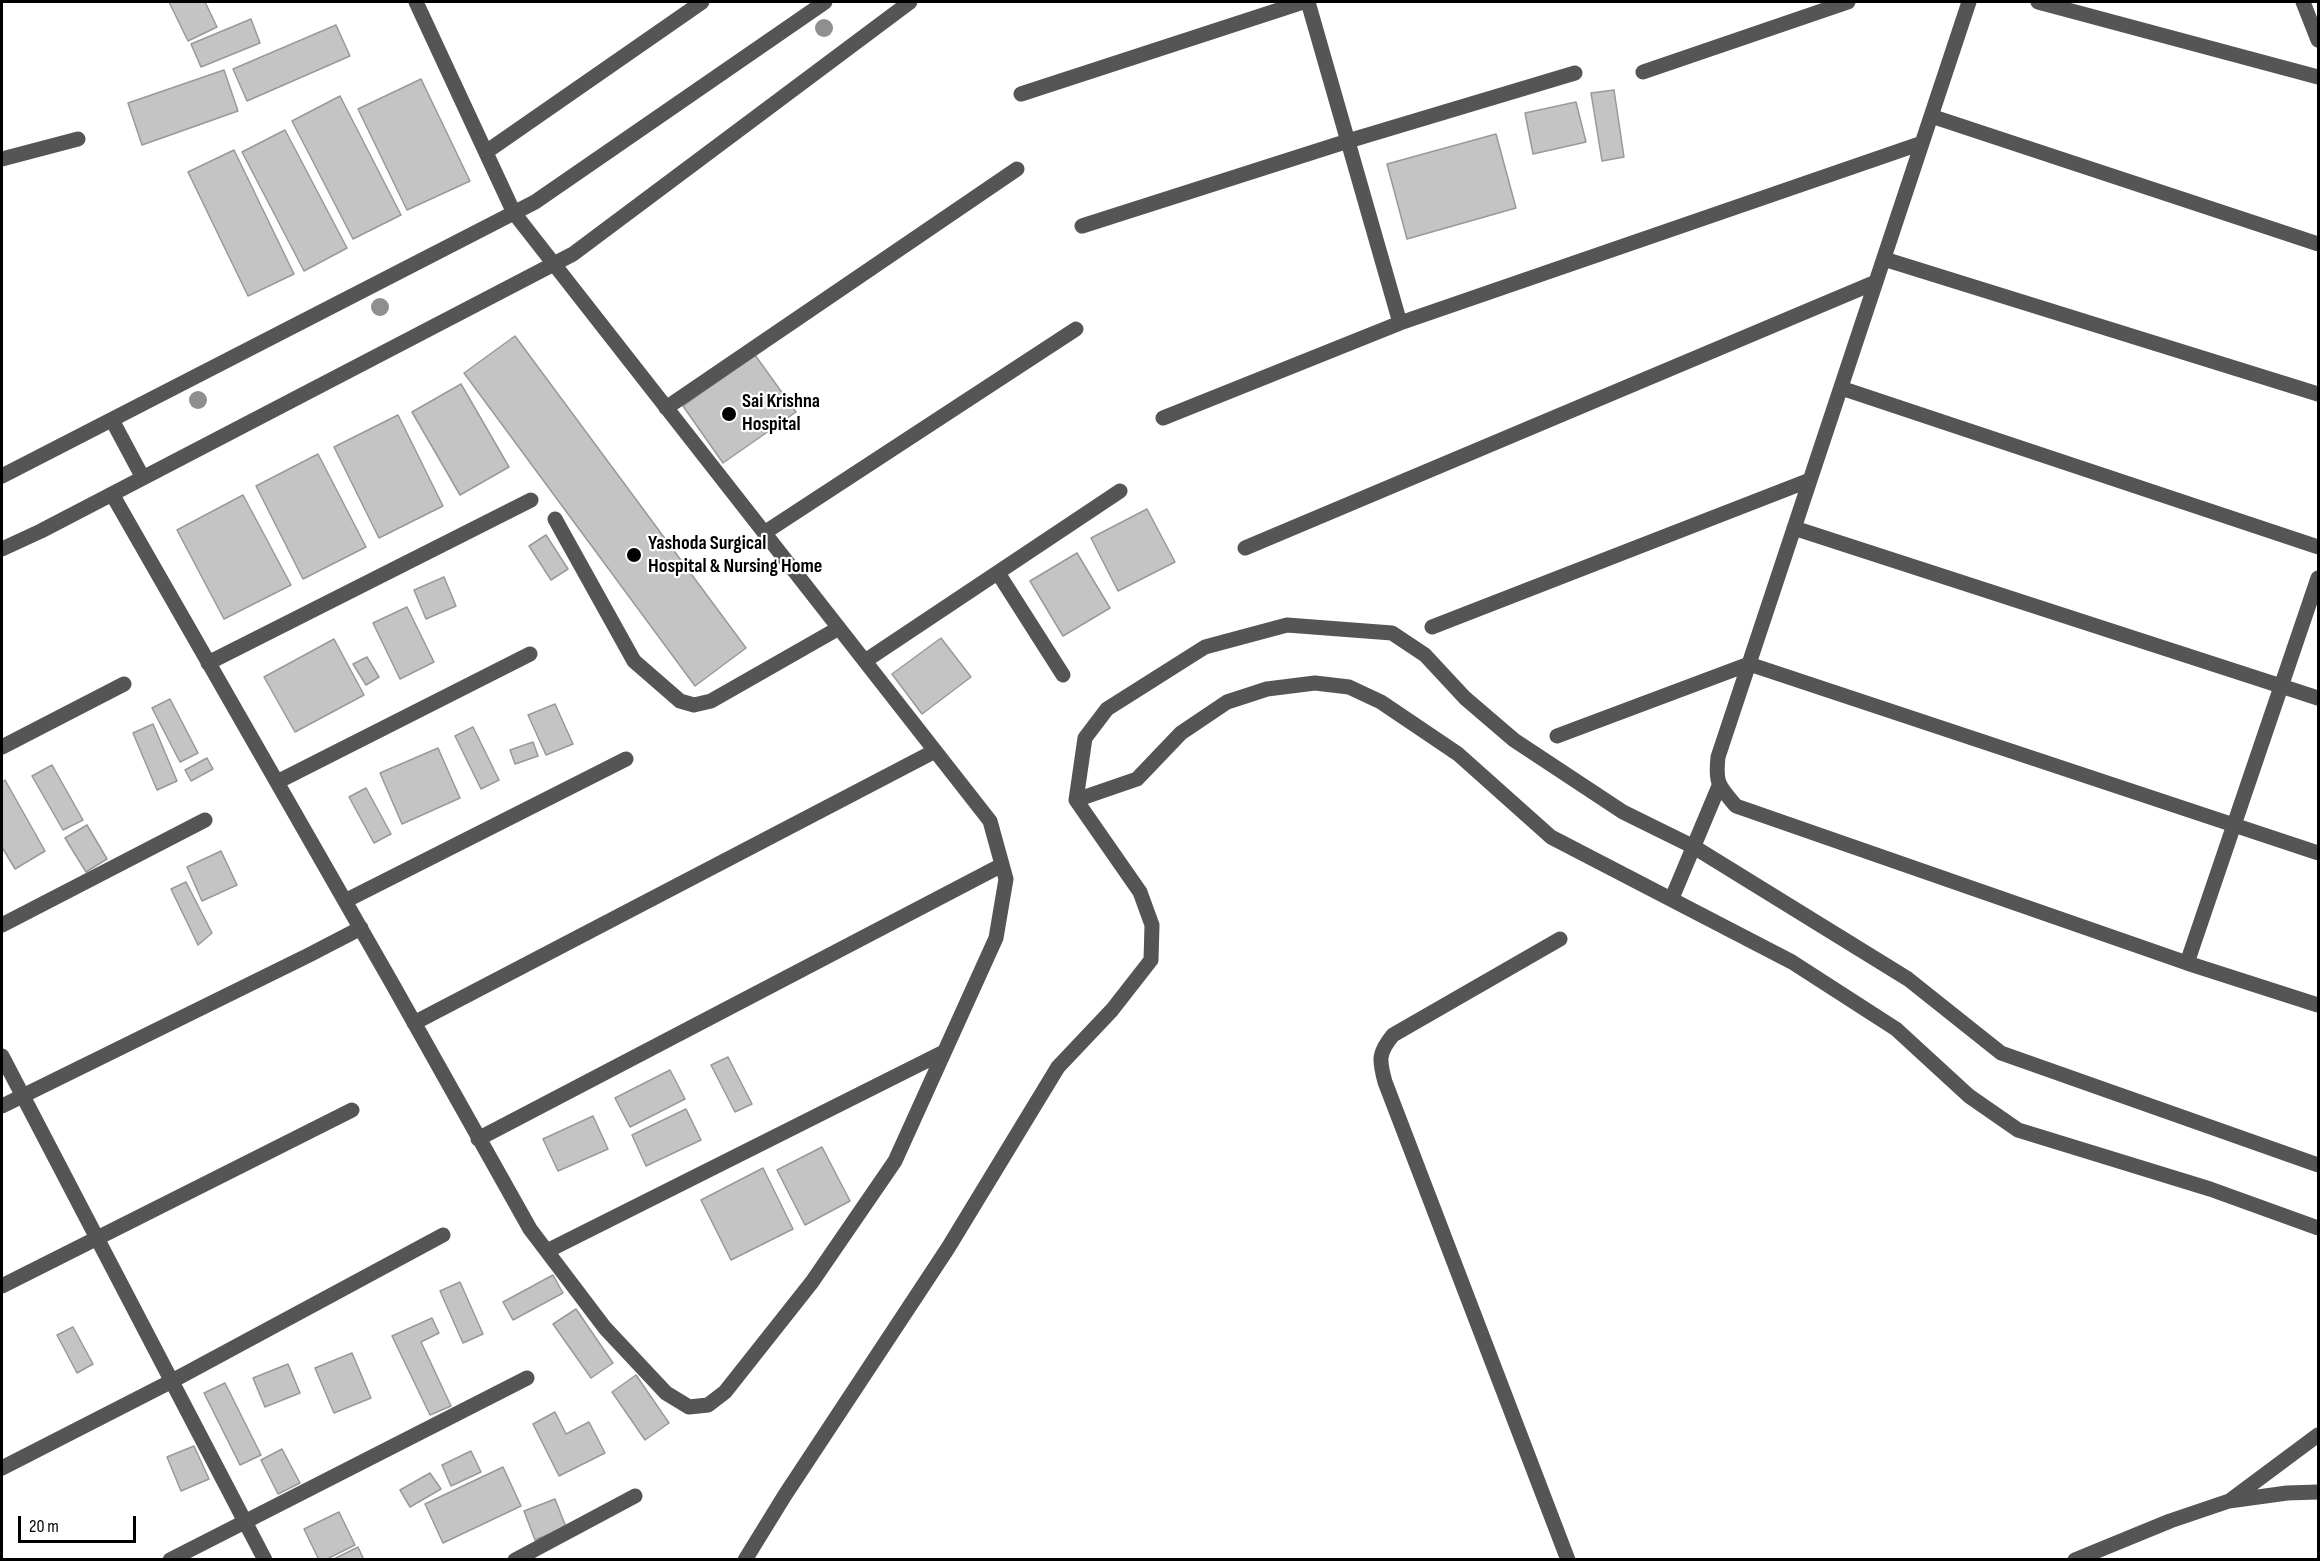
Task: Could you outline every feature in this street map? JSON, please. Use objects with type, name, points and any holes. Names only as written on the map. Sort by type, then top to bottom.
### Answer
[{"type":"street","points":[[112,494],[361,928],[530,1229],[605,1328],[666,1393],[689,1407],[708,1405],[725,1392],[812,1282],[895,1161],[996,938],[1006,879],[990,821],[514,213],[416,2]]},
{"type":"street","points":[[486,152],[702,2]]},
{"type":"street","points":[[2,476],[535,202],[825,2]]},
{"type":"street","points":[[2,549],[42,531],[573,254],[910,2]]},
{"type":"street","points":[[1022,94],[1303,2]]},
{"type":"street","points":[[1308,2],[1400,323]]},
{"type":"street","points":[[1643,72],[1848,2]]},
{"type":"street","points":[[1672,898],[1719,786],[1718,757],[1969,2]]},
{"type":"street","points":[[2038,2],[2319,77]]},
{"type":"street","points":[[2303,2],[2319,40]]},
{"type":"street","points":[[1082,226],[1348,141],[1575,73]]},
{"type":"street","points":[[1931,116],[2319,244]]},
{"type":"street","points":[[2,159],[78,139]]},
{"type":"street","points":[[1163,418],[1400,323],[1922,143]]},
{"type":"street","points":[[666,408],[1017,169]]},
{"type":"street","points":[[1884,259],[2319,394]]},
{"type":"street","points":[[1245,548],[1876,282]]},
{"type":"street","points":[[764,533],[1076,328]]},
{"type":"street","points":[[1841,388],[2319,547]]},
{"type":"street","points":[[112,420],[143,478]]},
{"type":"street","points":[[1432,627],[1810,480]]},
{"type":"street","points":[[865,661],[1119,491]]},
{"type":"street","points":[[208,663],[531,500]]},
{"type":"street","points":[[555,519],[634,661],[680,701],[694,705],[711,701],[839,628]]},
{"type":"street","points":[[1794,528],[2319,698]]},
{"type":"street","points":[[998,573],[1063,675]]},
{"type":"street","points":[[2187,963],[2319,578]]},
{"type":"street","points":[[745,1560],[785,1495],[948,1248],[1058,1067],[1112,1010],[1151,960],[1152,925],[1140,892],[1076,800],[1085,738],[1107,710],[1205,647],[1287,625],[1392,633],[1425,655],[1465,698],[1514,740],[1623,813],[1694,847],[1908,979],[2001,1053],[2319,1165]]},
{"type":"street","points":[[277,782],[530,654]]},
{"type":"street","points":[[1557,736],[1749,664],[2319,854]]},
{"type":"street","points":[[1076,800],[1137,779],[1181,733],[1227,702],[1267,689],[1295,685],[1315,683],[1349,687],[1381,702],[1458,754],[1551,837],[1792,962],[1896,1029],[1969,1096],[2018,1130],[2211,1189],[2319,1228]]},
{"type":"street","points":[[2,747],[124,684]]},
{"type":"street","points":[[414,1023],[935,751]]},
{"type":"street","points":[[345,901],[626,759]]},
{"type":"street","points":[[1719,786],[1736,806],[2187,963],[2319,1005]]},
{"type":"street","points":[[2,925],[205,820]]},
{"type":"street","points":[[478,1139],[1002,865]]},
{"type":"street","points":[[2,1106],[309,956],[361,928]]},
{"type":"street","points":[[1560,939],[1393,1035],[1381,1050],[1380,1066],[1384,1082],[1568,1560]]},
{"type":"street","points":[[547,1251],[944,1052]]},
{"type":"street","points":[[2,1056],[265,1560]]},
{"type":"street","points":[[2,1286],[352,1110]]},
{"type":"street","points":[[2,1468],[172,1381],[443,1235]]},
{"type":"street","points":[[170,1560],[528,1378]]},
{"type":"street","points":[[2229,1501],[2319,1435]]},
{"type":"street","points":[[2075,1560],[2170,1521],[2229,1501],[2287,1492],[2319,1492]]},
{"type":"street","points":[[514,1560],[635,1496]]},
{"type":"building","points":[[169,2],[205,2],[217,27],[188,41]]},
{"type":"building","points":[[251,19],[260,43],[201,67],[191,44]]},
{"type":"building","points":[[336,25],[350,56],[247,101],[233,69]]},
{"type":"building","points":[[224,70],[238,111],[142,145],[128,103]]},
{"type":"building","points":[[421,79],[470,181],[407,210],[358,109]]},
{"type":"building","points":[[1614,90],[1624,157],[1602,161],[1591,93]]},
{"type":"building","points":[[340,96],[401,215],[353,239],[292,121]]},
{"type":"building","points":[[1576,102],[1586,142],[1533,154],[1525,113]]},
{"type":"building","points":[[285,130],[347,248],[304,271],[242,152]]},
{"type":"building","points":[[1496,134],[1516,208],[1407,239],[1387,164]]},
{"type":"building","points":[[234,150],[294,274],[248,296],[188,172]]},
{"type":"building","points":[[515,336],[746,648],[695,686],[464,373]]},
{"type":"building","points":[[755,355],[796,412],[723,463],[683,406]]},
{"type":"building","points":[[461,384],[509,467],[460,495],[412,412]]},
{"type":"building","points":[[398,415],[443,506],[379,538],[334,447]]},
{"type":"building","points":[[318,454],[366,547],[303,579],[256,486]]},
{"type":"building","points":[[243,495],[291,585],[224,619],[177,530]]},
{"type":"building","points":[[1147,509],[1175,562],[1118,591],[1091,538]]},
{"type":"building","points":[[546,535],[568,569],[551,580],[529,546]]},
{"type":"building","points":[[1077,553],[1110,608],[1063,636],[1030,581]]},
{"type":"building","points":[[444,577],[456,606],[426,619],[414,590]]},
{"type":"building","points":[[407,607],[434,662],[400,679],[373,623]]},
{"type":"building","points":[[941,638],[971,677],[922,714],[892,674]]},
{"type":"building","points":[[334,639],[364,695],[295,732],[264,677]]},
{"type":"building","points":[[367,657],[379,677],[366,685],[353,664]]},
{"type":"building","points":[[170,699],[198,753],[180,762],[152,708]]},
{"type":"building","points":[[555,704],[573,744],[546,755],[528,715]]},
{"type":"building","points":[[153,724],[177,781],[157,790],[133,733]]},
{"type":"building","points":[[473,727],[499,780],[481,789],[455,736]]},
{"type":"building","points":[[533,742],[538,756],[515,764],[510,750]]},
{"type":"building","points":[[438,748],[460,798],[402,824],[380,773]]},
{"type":"building","points":[[207,758],[213,769],[191,781],[185,770]]},
{"type":"building","points":[[52,765],[83,820],[63,830],[32,776]]},
{"type":"building","points":[[5,780],[45,851],[15,869],[2,847],[2,782]]},
{"type":"building","points":[[366,788],[391,834],[374,843],[349,797]]},
{"type":"building","points":[[87,825],[107,859],[86,872],[65,838]]},
{"type":"building","points":[[221,851],[237,885],[202,901],[187,867]]},
{"type":"building","points":[[186,882],[212,933],[198,945],[171,889]]},
{"type":"building","points":[[728,1057],[752,1104],[735,1112],[711,1065]]},
{"type":"building","points":[[670,1070],[685,1099],[630,1127],[615,1098]]},
{"type":"building","points":[[686,1109],[701,1140],[646,1166],[632,1135]]},
{"type":"building","points":[[593,1116],[608,1149],[558,1171],[543,1139]]},
{"type":"building","points":[[822,1147],[850,1201],[805,1225],[777,1170]]},
{"type":"building","points":[[763,1168],[793,1229],[731,1260],[701,1200]]},
{"type":"building","points":[[553,1275],[563,1293],[513,1320],[503,1302]]},
{"type":"building","points":[[460,1282],[483,1334],[463,1343],[440,1291]]},
{"type":"building","points":[[576,1309],[613,1363],[591,1378],[553,1324]]},
{"type":"building","points":[[432,1318],[439,1333],[421,1342],[451,1406],[430,1415],[392,1336]]},
{"type":"building","points":[[73,1327],[93,1364],[77,1373],[57,1335]]},
{"type":"building","points":[[352,1353],[371,1398],[334,1413],[315,1368]]},
{"type":"building","points":[[288,1364],[300,1393],[265,1407],[253,1378]]},
{"type":"building","points":[[636,1375],[669,1423],[645,1440],[612,1392]]},
{"type":"building","points":[[225,1383],[261,1455],[240,1465],[204,1393]]},
{"type":"building","points":[[555,1412],[566,1434],[589,1422],[605,1453],[559,1476],[533,1424]]},
{"type":"building","points":[[194,1446],[209,1479],[181,1491],[167,1457]]},
{"type":"building","points":[[282,1449],[300,1483],[278,1494],[261,1460]]},
{"type":"building","points":[[471,1451],[481,1472],[451,1486],[442,1465]]},
{"type":"building","points":[[503,1467],[521,1506],[443,1543],[425,1504]]},
{"type":"building","points":[[430,1473],[441,1489],[410,1507],[400,1490]]},
{"type":"building","points":[[555,1499],[566,1527],[535,1540],[524,1511]]},
{"type":"building","points":[[339,1512],[355,1545],[325,1560],[319,1560],[304,1529]]},
{"type":"building","points":[[358,1547],[364,1560],[332,1560]]},
{"type":"place","name":"Sai Krishna Hospital","points":[[729,414]]},
{"type":"place","name":"Yashoda Surgical Hospital & Nursing Home","points":[[634,555]]}]
